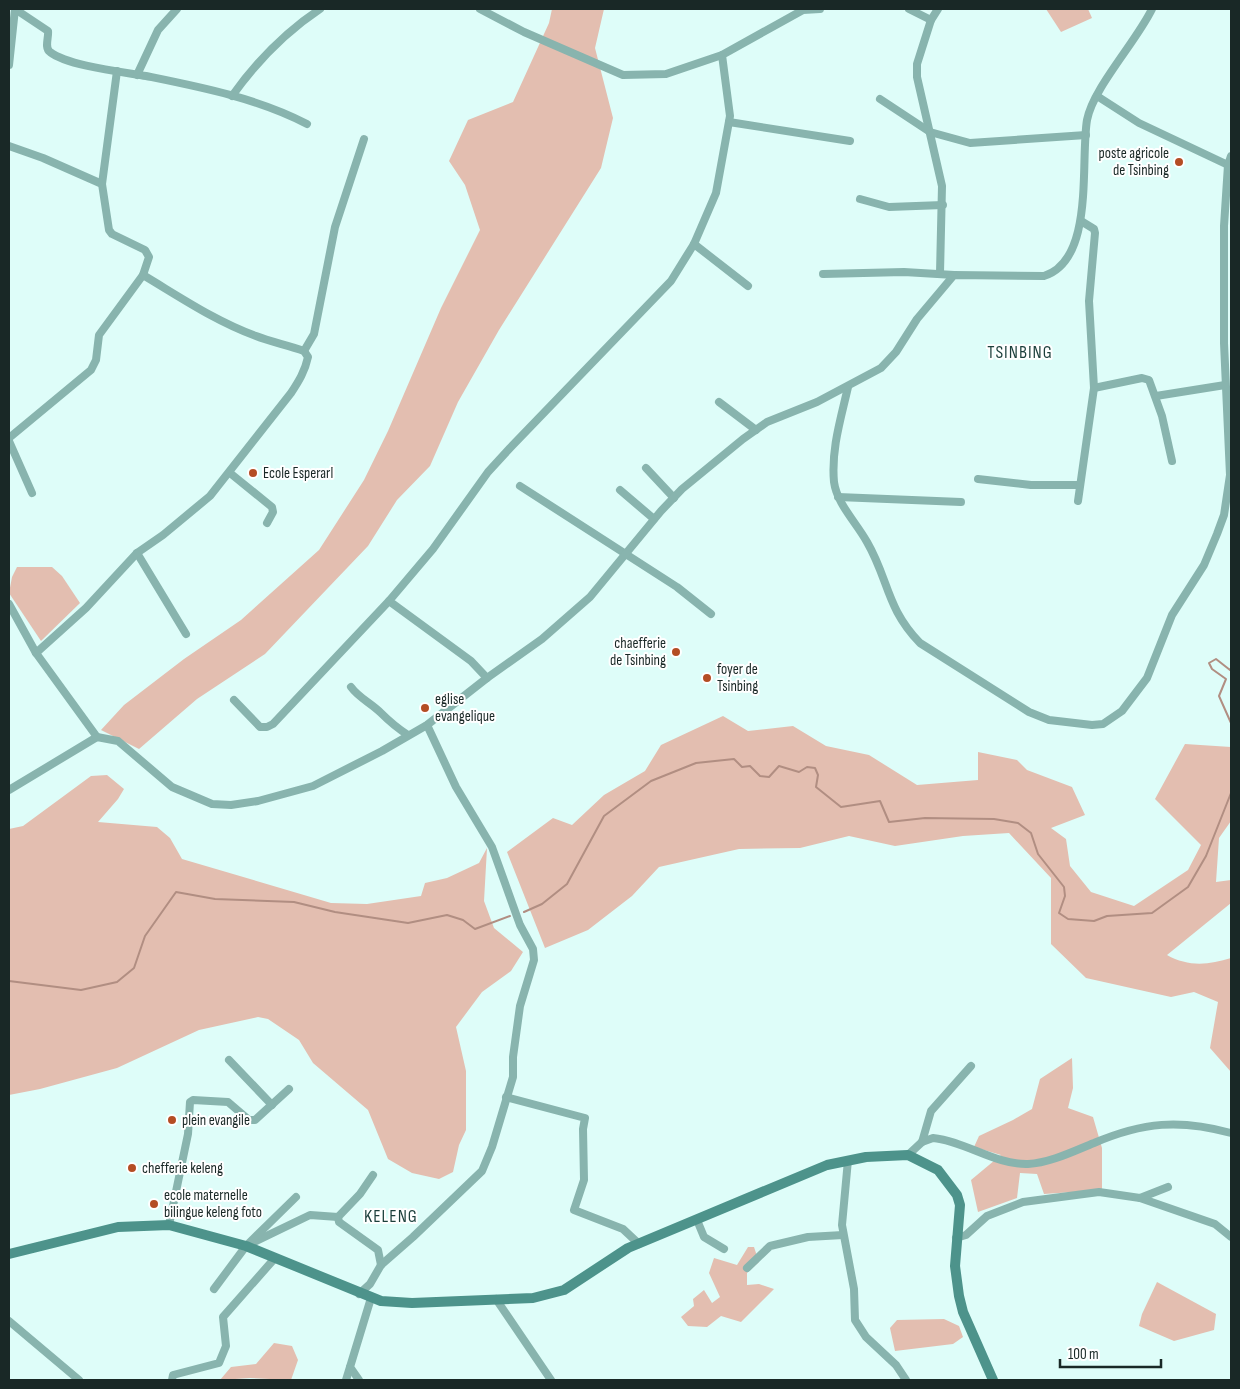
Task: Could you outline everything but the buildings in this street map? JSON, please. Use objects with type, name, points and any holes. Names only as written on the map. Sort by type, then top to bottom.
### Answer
[{"type":"main road","points":[[9,1254],[118,1227],[169,1225],[246,1246],[371,1298],[412,1303],[533,1298],[564,1290],[614,1256],[638,1244],[811,1172],[848,1160],[908,1155],[938,1170],[957,1195],[960,1205],[955,1266],[959,1296],[963,1312],[993,1380]]},
{"type":"street","points":[[9,65],[15,9],[48,30],[47,48],[50,52],[93,67],[232,96],[288,114],[306,124]]},
{"type":"street","points":[[137,75],[158,30],[178,9]]},
{"type":"street","points":[[232,96],[255,64],[283,36],[320,9]]},
{"type":"street","points":[[480,9],[524,32],[623,75],[666,74],[722,55],[803,10],[820,9]]},
{"type":"street","points":[[909,9],[931,20]]},
{"type":"street","points":[[938,9],[931,20],[917,64],[930,132],[940,169],[943,205],[940,273]]},
{"type":"street","points":[[823,274],[940,273],[954,275],[1044,276],[1055,272],[1069,254],[1081,221],[1089,112],[1097,96],[1139,33],[1152,9]]},
{"type":"street","points":[[234,700],[260,727],[267,727],[273,724],[389,602],[433,549],[488,472],[671,281],[694,244],[716,193],[728,122],[722,55]]},
{"type":"street","points":[[32,493],[9,440],[91,370],[96,360],[100,335],[143,275],[148,253],[112,234],[109,230],[102,184],[117,72]]},
{"type":"street","points":[[1097,96],[1139,122],[1228,165]]},
{"type":"street","points":[[880,99],[930,132],[970,143],[1086,135]]},
{"type":"street","points":[[728,122],[850,141]]},
{"type":"street","points":[[304,351],[310,344],[317,322],[326,263],[335,228],[364,139]]},
{"type":"street","points":[[9,146],[43,158],[102,184]]},
{"type":"street","points":[[848,387],[834,455],[834,483],[838,497],[871,549],[896,615],[920,643],[1029,712],[1049,720],[1103,724],[1122,710],[1146,678],[1172,615],[1204,565],[1219,527],[1230,475],[1225,386],[1224,226],[1228,165],[1231,156]]},
{"type":"street","points":[[860,199],[889,207],[943,205]]},
{"type":"street","points":[[1078,502],[1094,388],[1089,301],[1096,233],[1094,229],[1081,221]]},
{"type":"street","points":[[694,244],[748,286]]},
{"type":"street","points":[[36,653],[86,608],[137,553],[193,512],[210,496],[230,473],[302,377],[308,357],[304,351],[256,336],[218,319],[177,298],[143,275]]},
{"type":"street","points":[[9,790],[97,737],[118,741],[172,787],[196,799],[212,804],[230,805],[284,795],[313,786],[427,725],[487,678],[542,639],[583,603],[626,555],[654,518],[716,460],[756,430],[789,412],[848,387],[881,368],[896,352],[918,319],[954,275]]},
{"type":"street","points":[[1094,388],[1146,378],[1149,380],[1156,396],[1172,461]]},
{"type":"street","points":[[1156,396],[1225,386]]},
{"type":"street","points":[[719,402],[756,430]]},
{"type":"street","points":[[646,468],[674,498]]},
{"type":"street","points":[[230,473],[272,507],[273,512],[267,523]]},
{"type":"street","points":[[978,479],[1031,485],[1079,485]]},
{"type":"street","points":[[520,486],[691,597],[711,614]]},
{"type":"street","points":[[620,490],[654,518]]},
{"type":"street","points":[[838,497],[961,502]]},
{"type":"street","points":[[137,553],[186,634]]},
{"type":"street","points":[[389,602],[471,661],[487,678]]},
{"type":"street","points":[[9,604],[36,653],[97,737]]},
{"type":"street","points":[[350,687],[360,698],[380,712],[389,724],[408,735]]},
{"type":"street","points":[[359,1294],[370,1284],[380,1264],[413,1237],[482,1171],[492,1147],[513,1077],[513,1057],[520,1006],[534,960],[533,949],[520,925],[492,847],[456,787],[427,725]]},
{"type":"street","points":[[229,1060],[272,1105]]},
{"type":"street","points":[[922,1142],[932,1111],[970,1066]]},
{"type":"street","points":[[169,1225],[188,1134],[190,1102],[193,1100],[228,1102],[252,1120],[255,1120],[289,1089]]},
{"type":"street","points":[[506,1097],[585,1118],[583,1129],[584,1180],[574,1210],[623,1229],[638,1244]]},
{"type":"street","points":[[908,1155],[922,1142],[932,1138],[942,1139],[989,1155],[1027,1164],[1049,1160],[1118,1133],[1148,1125],[1195,1125],[1231,1133]]},
{"type":"street","points":[[848,1160],[842,1215],[843,1235],[854,1289],[855,1320],[866,1337],[896,1365],[906,1380]]},
{"type":"street","points":[[246,1246],[310,1215],[338,1216],[360,1194],[373,1175]]},
{"type":"street","points":[[1140,1198],[1168,1187]]},
{"type":"street","points":[[956,1238],[966,1235],[987,1216],[1022,1202],[1099,1192],[1140,1198],[1215,1224],[1231,1237]]},
{"type":"street","points":[[214,1289],[246,1246],[296,1197]]},
{"type":"street","points":[[338,1216],[339,1222],[378,1250],[380,1264]]},
{"type":"street","points":[[697,1220],[704,1237],[724,1249]]},
{"type":"street","points":[[747,1268],[770,1246],[808,1237],[843,1235]]},
{"type":"street","points":[[172,1380],[173,1375],[220,1363],[226,1346],[223,1317],[276,1258]]},
{"type":"street","points":[[346,1380],[371,1298]]},
{"type":"street","points":[[496,1299],[551,1380]]},
{"type":"street","points":[[9,1321],[79,1380]]},
{"type":"street","points":[[350,1367],[359,1380]]},
{"type":"shaded area","points":[[552,9],[604,9],[595,48],[613,118],[601,168],[499,330],[458,402],[430,466],[397,500],[368,546],[265,654],[197,699],[139,749],[101,730],[124,705],[184,659],[241,620],[319,550],[364,480],[388,431],[441,308],[480,230],[465,185],[449,161],[468,120],[513,102],[549,23]]},
{"type":"shaded area","points":[[1046,9],[1088,9],[1092,18],[1061,32]]},
{"type":"shaded area","points":[[17,567],[52,567],[62,576],[80,603],[41,641],[9,593],[12,577]]},
{"type":"shaded area","points":[[723,716],[748,731],[793,726],[826,746],[869,755],[917,785],[978,780],[978,752],[1017,760],[1027,770],[1072,787],[1085,815],[1051,828],[1066,839],[1070,866],[1091,892],[1134,906],[1188,870],[1201,845],[1155,799],[1185,744],[1231,747],[1231,821],[1219,838],[1216,882],[1231,880],[1231,903],[1167,955],[1183,962],[1199,964],[1231,958],[1231,1072],[1210,1048],[1218,1002],[1194,992],[1171,997],[1086,978],[1051,944],[1051,878],[1009,833],[963,836],[895,846],[849,836],[800,848],[739,849],[659,867],[632,896],[588,930],[545,948],[507,852],[553,818],[572,825],[604,795],[645,771],[661,745]]},
{"type":"shaded area","points":[[107,775],[124,789],[98,822],[157,827],[170,838],[182,859],[331,903],[367,904],[421,896],[425,883],[447,878],[479,863],[487,848],[484,901],[494,928],[523,952],[511,971],[482,992],[456,1027],[466,1071],[466,1130],[459,1145],[453,1172],[439,1179],[412,1173],[388,1159],[368,1110],[313,1063],[299,1040],[268,1019],[258,1017],[199,1030],[117,1068],[40,1089],[9,1095],[9,829],[23,826],[91,776]]},
{"type":"shaded area","points":[[1072,1058],[1073,1088],[1068,1108],[1093,1117],[1102,1148],[1102,1190],[1044,1194],[1037,1174],[1020,1173],[1017,1198],[978,1212],[971,1180],[1001,1155],[974,1147],[979,1136],[1032,1109],[1040,1079]]},
{"type":"shaded area","points":[[748,1247],[754,1247],[759,1262],[747,1273],[747,1285],[759,1284],[774,1289],[741,1322],[721,1316],[707,1327],[688,1326],[681,1317],[694,1306],[693,1299],[704,1290],[712,1303],[720,1297],[709,1273],[714,1258],[737,1265]]},
{"type":"shaded area","points":[[1157,1282],[1216,1314],[1214,1330],[1174,1341],[1139,1326],[1142,1314]]},
{"type":"shaded area","points":[[944,1319],[959,1326],[963,1337],[953,1344],[895,1351],[890,1328],[897,1320]]},
{"type":"shaded area","points":[[274,1343],[292,1346],[298,1360],[291,1380],[250,1378],[220,1380],[231,1367],[256,1364]]},
{"type":"waterway","points":[[1231,668],[1230,670],[1216,659],[1209,663],[1212,669],[1226,679],[1219,696],[1231,723]]},
{"type":"waterway","points":[[524,912],[542,904],[567,884],[604,816],[651,781],[696,763],[734,759],[742,767],[750,766],[760,776],[769,777],[779,766],[799,772],[807,767],[815,768],[818,775],[816,787],[841,807],[880,801],[889,822],[925,818],[994,819],[1018,823],[1031,833],[1038,854],[1064,887],[1065,896],[1059,913],[1068,919],[1094,921],[1107,916],[1152,913],[1188,887],[1206,856],[1231,793]]},
{"type":"waterway","points":[[9,981],[81,990],[117,982],[134,968],[145,936],[176,892],[215,899],[294,902],[335,912],[408,923],[447,915],[463,920],[475,929],[510,916]]},
{"type":"place","name":"poste agricole de Tsinbing","points":[[1179,162]]},
{"type":"place","name":"Ecole Esperarl","points":[[253,473]]},
{"type":"place","name":"chaefferie de Tsinbing","points":[[676,652]]},
{"type":"place","name":"foyer de Tsinbing","points":[[707,678]]},
{"type":"place","name":"eglise evangelique","points":[[425,708]]},
{"type":"place","name":"plein evangile","points":[[172,1120]]},
{"type":"place","name":"chefferie keleng","points":[[132,1168]]},
{"type":"place","name":"ecole maternelle bilingue keleng foto","points":[[154,1204]]},
{"type":"district","name":"TSINBING","points":[[1020,352]]},
{"type":"district","name":"KELENG","points":[[391,1216]]}]
